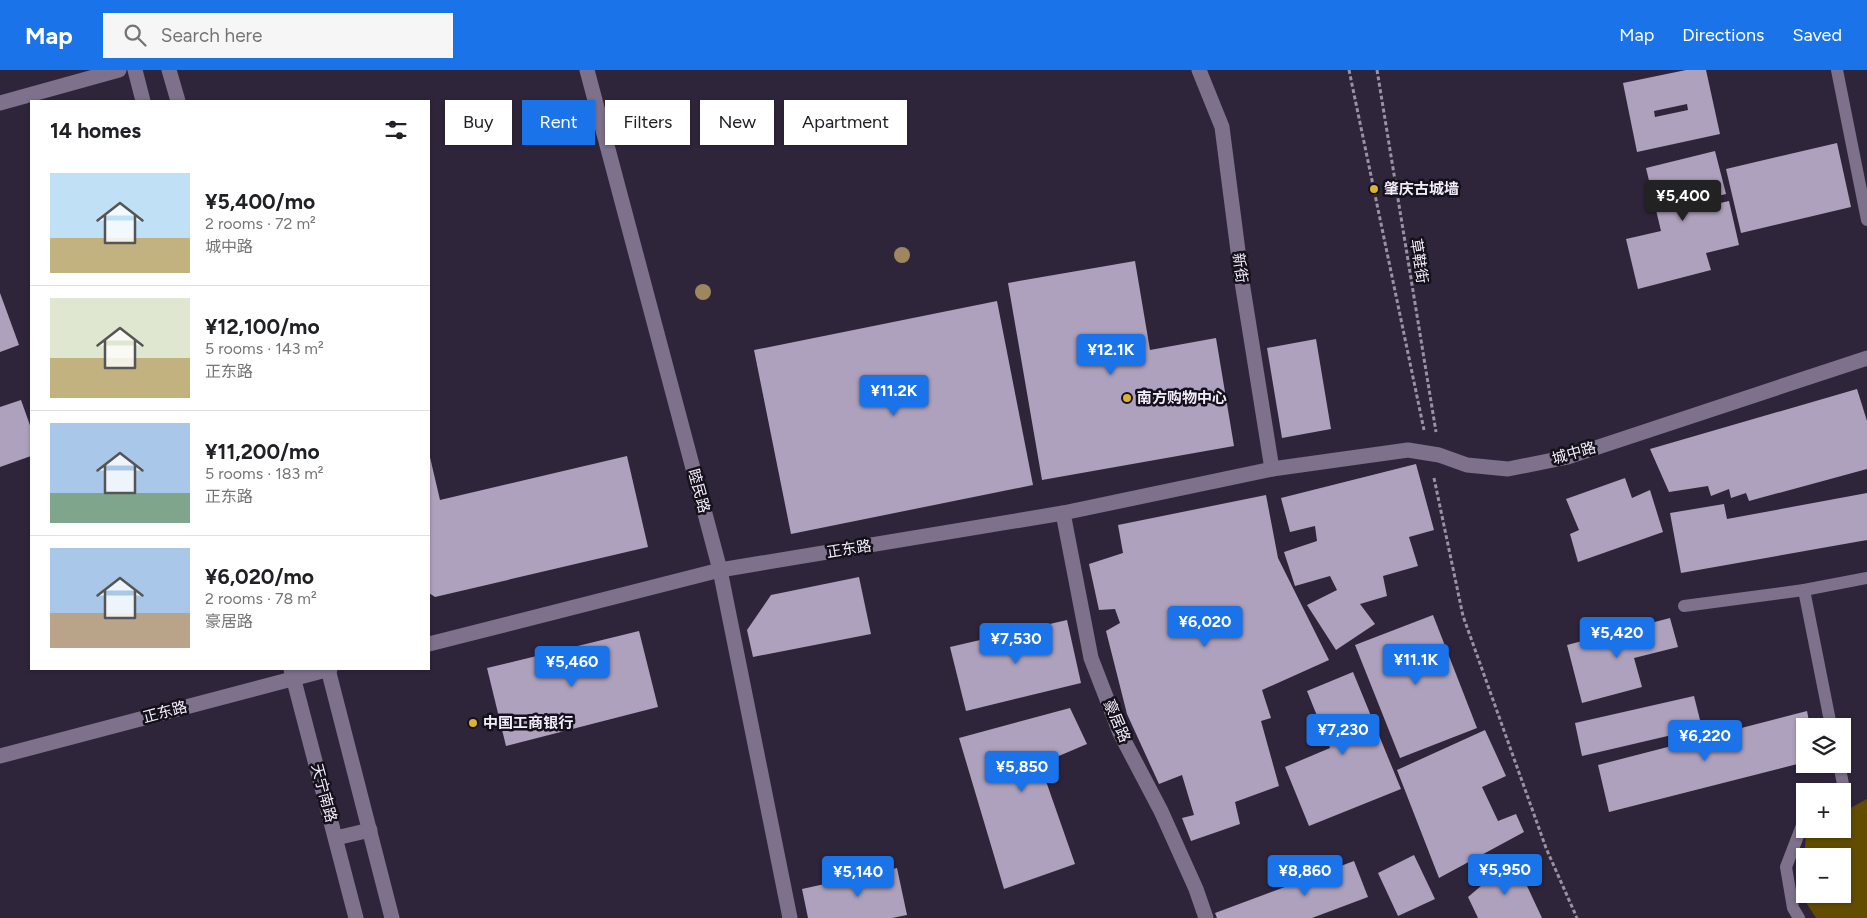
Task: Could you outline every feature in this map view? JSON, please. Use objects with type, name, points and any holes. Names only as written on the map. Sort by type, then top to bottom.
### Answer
[{"type":"street","points":[[0,104],[119,70]]},
{"type":"street","points":[[135,70],[143,100]]},
{"type":"street","points":[[170,70],[178,100]]},
{"type":"street","name":"睦民路","points":[[587,70],[720,570],[790,918]]},
{"type":"street","name":"新街","points":[[1199,70],[1222,127],[1242,282],[1272,469]]},
{"type":"street","name":"城中路","points":[[1272,469],[1408,450],[1434,454],[1468,465],[1508,469],[1568,457],[1867,358]]},
{"type":"street","name":"正东路","points":[[430,644],[720,570],[1063,513],[1272,469]]},
{"type":"street","name":"豪居路","points":[[1063,513],[1091,658],[1120,732],[1161,811],[1196,889],[1206,918]]},
{"type":"street","name":"正东路","points":[[0,756],[292,673],[320,670]]},
{"type":"street","points":[[329,670],[392,918]]},
{"type":"street","name":"天宁南路","points":[[292,673],[356,918]]},
{"type":"street","points":[[336,838],[370,830]]},
{"type":"lane","points":[[1837,70],[1867,220]]},
{"type":"lane","points":[[1684,606],[1804,590],[1867,578]]},
{"type":"lane","points":[[1804,590],[1829,718]]},
{"type":"lane","points":[[1797,838],[1786,867],[1793,908],[1799,918]]},
{"type":"path","points":[[1349,70],[1434,454],[1463,616],[1546,848],[1577,918]]},
{"type":"path","name":"草鞋街","points":[[1377,70],[1434,454]]},
{"type":"shaded area","points":[[1867,799],[1867,918],[1816,918],[1806,903],[1851,903],[1851,848],[1805,848],[1806,838],[1851,838],[1851,808]]},
{"type":"building","points":[[1686,70],[1706,70],[1720,134],[1637,152],[1623,83]],"holes":[[[1687,104],[1688,110],[1655,117],[1654,111]]]},
{"type":"building","points":[[1837,143],[1851,207],[1741,233],[1726,169]]},
{"type":"building","points":[[1715,151],[1726,194],[1701,200],[1703,207],[1729,201],[1739,245],[1706,253],[1711,270],[1638,289],[1626,239],[1661,231],[1646,168]]},
{"type":"building","name":"南方购物中心","points":[[1135,261],[1150,350],[1216,338],[1234,446],[1042,480],[1008,283]]},
{"type":"building","points":[[0,293],[19,345],[0,352]]},
{"type":"building","points":[[997,301],[1033,485],[791,534],[754,350]]},
{"type":"building","points":[[1316,339],[1331,429],[1282,438],[1267,348]]},
{"type":"building","points":[[1857,389],[1867,421],[1867,469],[1749,501],[1746,493],[1731,498],[1729,489],[1711,496],[1708,486],[1669,492],[1650,449]]},
{"type":"building","points":[[21,400],[30,425],[30,456],[0,467],[0,407]]},
{"type":"building","points":[[627,456],[648,547],[435,597],[430,594],[430,457],[440,500]]},
{"type":"building","points":[[1416,464],[1434,530],[1409,537],[1418,566],[1383,576],[1387,596],[1360,604],[1375,624],[1336,650],[1307,605],[1337,590],[1330,576],[1295,586],[1284,552],[1317,541],[1315,526],[1290,532],[1281,498]]},
{"type":"building","points":[[1625,478],[1632,498],[1650,490],[1663,532],[1578,562],[1570,534],[1579,530],[1566,499]]},
{"type":"building","points":[[1867,493],[1867,540],[1681,573],[1670,513],[1724,504],[1727,519]]},
{"type":"building","points":[[1266,495],[1278,558],[1329,660],[1262,690],[1271,718],[1261,721],[1279,786],[1235,802],[1240,824],[1191,841],[1182,818],[1194,815],[1182,775],[1159,784],[1127,714],[1106,631],[1120,623],[1115,609],[1099,610],[1089,564],[1123,553],[1118,525]]},
{"type":"building","points":[[859,577],[871,634],[753,657],[747,630],[771,595]]},
{"type":"building","points":[[1433,615],[1477,728],[1400,758],[1355,645]]},
{"type":"building","points":[[1670,618],[1678,647],[1634,658],[1642,687],[1582,703],[1567,645]]},
{"type":"building","points":[[1067,620],[1081,683],[966,711],[950,647]]},
{"type":"building","points":[[639,631],[658,707],[506,746],[487,668]]},
{"type":"building","points":[[1353,672],[1401,789],[1309,826],[1285,767],[1330,748],[1307,691]]},
{"type":"building","points":[[1694,696],[1702,728],[1582,756],[1575,723]]},
{"type":"building","points":[[1070,708],[1087,744],[1040,764],[1075,864],[1004,889],[959,738]]},
{"type":"building","points":[[1807,711],[1808,718],[1796,718],[1796,764],[1609,812],[1598,765]]},
{"type":"building","points":[[1485,730],[1506,776],[1482,787],[1498,821],[1516,814],[1524,832],[1439,878],[1397,770]]},
{"type":"building","points":[[1414,855],[1435,899],[1398,916],[1378,873]]},
{"type":"building","points":[[1514,858],[1542,918],[1478,918],[1468,897]]},
{"type":"building","points":[[1354,861],[1368,897],[1312,918],[1217,918],[1215,913]]},
{"type":"building","points":[[897,868],[907,915],[892,918],[808,918],[802,889]]},
{"type":"place","name":"肇庆古城墙","points":[[1374,189]]},
{"type":"place","name":"南方购物中心","points":[[1127,398]]},
{"type":"place","name":"中国工商银行","points":[[473,723]]}]
